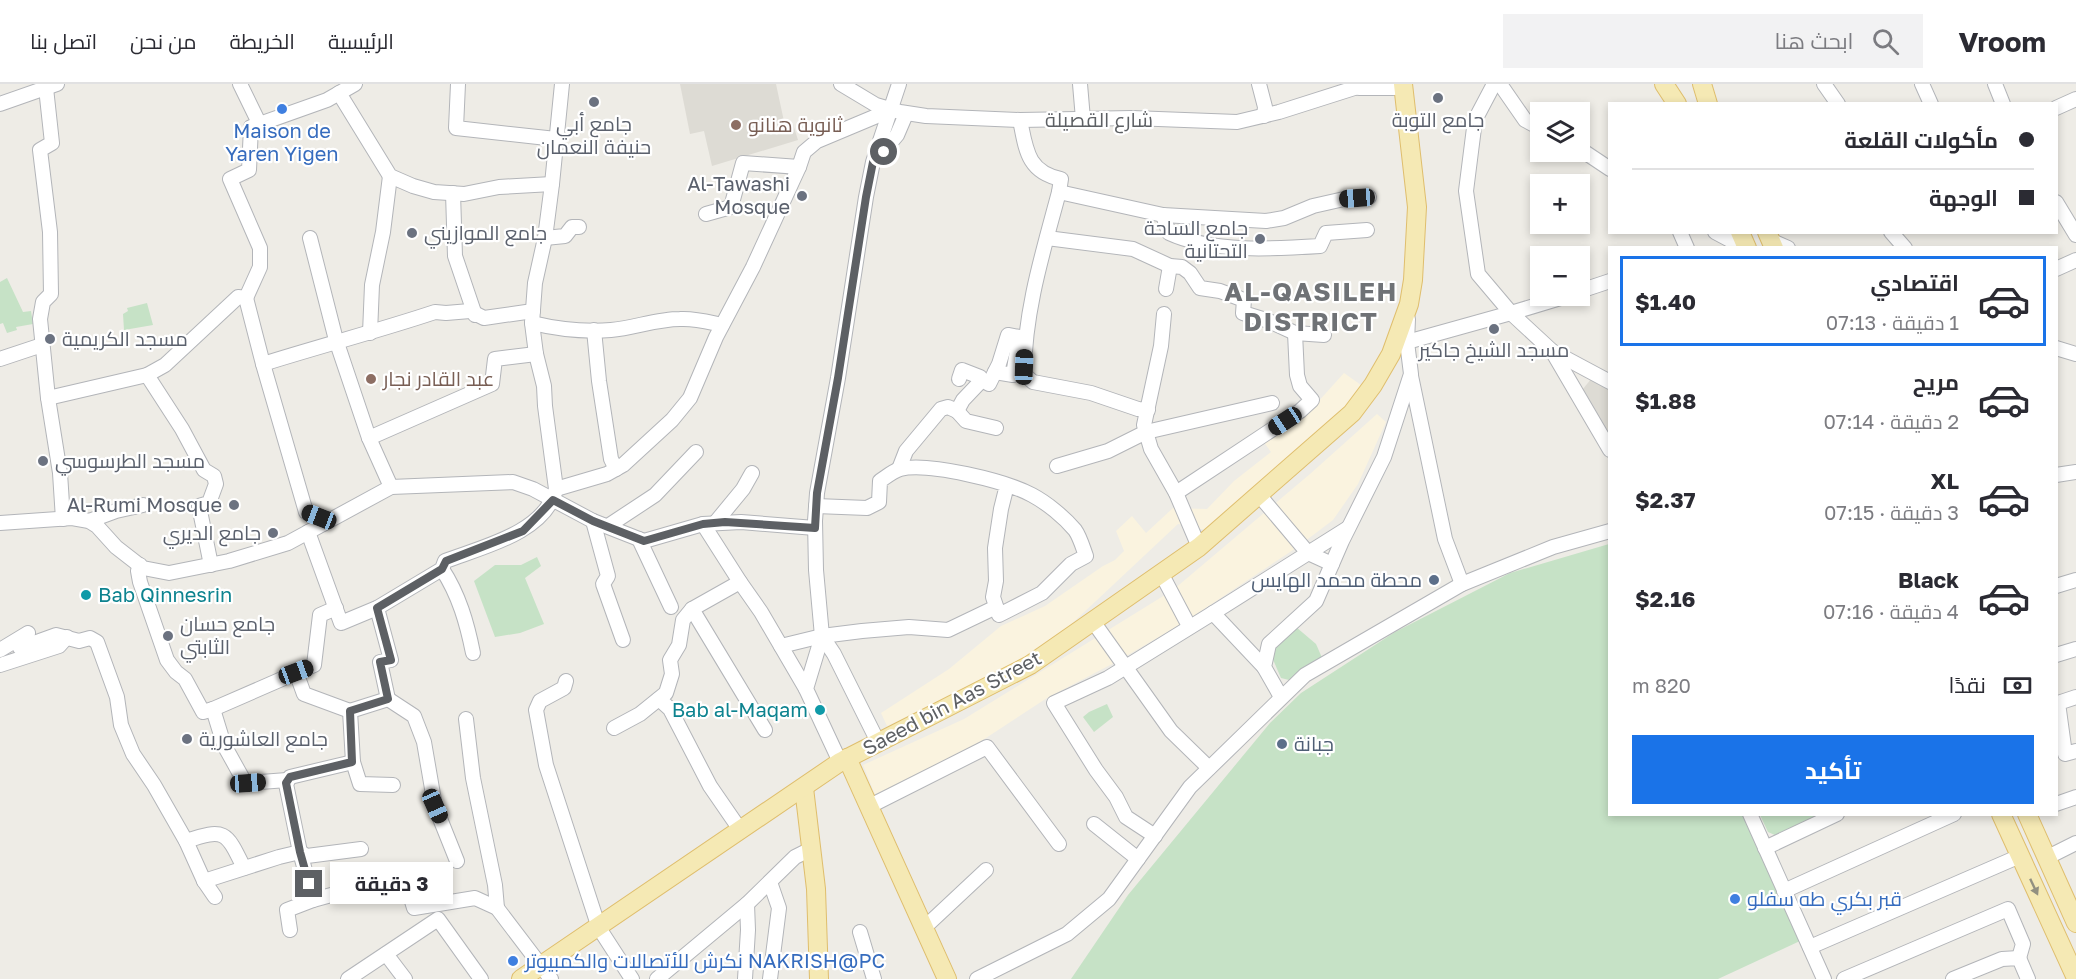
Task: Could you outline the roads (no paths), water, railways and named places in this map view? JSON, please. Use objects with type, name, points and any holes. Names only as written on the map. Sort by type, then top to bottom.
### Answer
[{"type":"main road","points":[[1664,84],[1676,102]]},
{"type":"main road","points":[[1702,84],[1707,102]]},
{"type":"main road","name":"Saeed bin Aas Street","points":[[521,979],[546,972],[599,928],[844,760],[1030,665],[1199,547],[1352,413],[1391,354],[1409,304],[1416,255],[1417,207],[1406,85]]},
{"type":"main road","points":[[844,760],[870,806],[947,979]]},
{"type":"main road","points":[[804,788],[816,889],[819,979]]},
{"type":"main road","points":[[2002,816],[2076,978]]},
{"type":"main road","points":[[2028,816],[2046,858],[2071,896],[2076,923]]},
{"type":"street","points":[[240,84],[260,125]]},
{"type":"street","points":[[322,524],[319,517],[306,512],[263,364],[246,298],[260,267],[260,248],[230,179],[249,170],[251,127],[327,100],[355,84]]},
{"type":"street","points":[[458,84],[456,128],[556,139]]},
{"type":"street","points":[[554,495],[544,386],[536,354],[532,317],[535,282],[552,184],[562,84]]},
{"type":"street","name":"شارع القصيلة","points":[[841,84],[867,101],[906,114],[1020,120],[1132,118],[1238,122],[1264,116],[1343,88],[1363,86],[1393,88],[1406,85]]},
{"type":"street","points":[[806,689],[822,636],[816,570],[816,506],[866,197],[873,162],[899,84]]},
{"type":"street","points":[[1080,84],[1083,119]]},
{"type":"street","points":[[1259,84],[1264,116]]},
{"type":"street","points":[[1494,84],[1474,120],[1467,191],[1478,273],[1511,313],[1552,351],[1608,381]]},
{"type":"street","points":[[1500,84],[1525,120],[1530,123]]},
{"type":"street","points":[[1824,84],[1838,102]]},
{"type":"street","points":[[1922,84],[1930,102]]},
{"type":"street","points":[[1995,84],[2001,102]]},
{"type":"street","points":[[0,104],[52,86],[52,143],[40,150],[50,232],[51,294],[44,302],[40,319],[48,398],[60,473],[63,519]]},
{"type":"street","points":[[339,93],[390,176],[413,186],[434,192],[464,194],[499,186],[552,184]]},
{"type":"street","points":[[2058,107],[2076,99]]},
{"type":"street","points":[[308,532],[341,623],[377,608],[442,569],[446,561],[523,531],[554,495],[616,469],[641,450],[672,420],[690,398],[722,325],[753,267],[800,167],[804,152],[817,141],[891,110]]},
{"type":"street","points":[[873,162],[891,144],[906,114]]},
{"type":"street","points":[[1020,120],[1028,157],[1048,176],[1061,179],[1022,337],[1024,372],[1033,382],[1091,393],[1138,409],[1148,410]]},
{"type":"street","points":[[1590,156],[1608,168]]},
{"type":"street","points":[[706,214],[731,207],[743,163],[800,167]]},
{"type":"street","points":[[370,333],[372,285],[383,232],[390,176]]},
{"type":"street","points":[[1059,192],[1163,215],[1266,221],[1284,218],[1313,206],[1344,199],[1369,197]]},
{"type":"street","points":[[453,194],[454,256],[475,315]]},
{"type":"street","points":[[2058,205],[2076,235]]},
{"type":"street","points":[[1163,215],[1169,233],[1187,241],[1264,249],[1320,246],[1326,233],[1367,230]]},
{"type":"street","points":[[544,238],[565,236],[572,227],[579,227]]},
{"type":"street","points":[[1719,234],[1742,246]]},
{"type":"street","points":[[1893,234],[1903,246]]},
{"type":"street","points":[[310,238],[336,340],[369,438],[391,487]]},
{"type":"street","points":[[1047,238],[1133,249],[1170,266],[1182,267],[1190,273],[1200,288],[1220,291],[1244,300],[1243,313],[1269,321],[1295,333],[1324,335]]},
{"type":"street","points":[[2058,268],[2076,260]]},
{"type":"street","points":[[1166,288],[1170,266]]},
{"type":"street","points":[[1590,288],[1608,282]]},
{"type":"street","points":[[48,398],[147,375],[165,366],[238,297],[246,298]]},
{"type":"street","points":[[1409,304],[1407,342],[1411,374],[1445,539],[1462,584]]},
{"type":"street","points":[[1407,342],[1534,306]]},
{"type":"street","points":[[263,364],[336,340],[370,333],[435,312],[470,311],[484,318],[532,317],[549,327],[594,330],[612,330],[678,319],[698,319],[722,325]]},
{"type":"street","points":[[1164,314],[1161,346],[1144,425],[1151,449],[1176,493],[1199,547]]},
{"type":"street","points":[[594,330],[611,459],[616,469]]},
{"type":"street","points":[[1176,493],[1300,411],[1312,400],[1300,386],[1297,375],[1295,333]]},
{"type":"street","points":[[959,380],[962,370],[980,376],[989,384],[1008,335],[1022,337]]},
{"type":"street","points":[[0,359],[42,345]]},
{"type":"street","points":[[2058,349],[2076,354]]},
{"type":"street","points":[[1552,351],[1608,447]]},
{"type":"street","points":[[369,438],[492,384],[495,359],[536,354]]},
{"type":"street","points":[[1264,668],[1269,644],[1316,601],[1384,457],[1411,374]]},
{"type":"street","points":[[147,375],[182,429],[204,470],[214,476],[216,484],[210,503],[200,506],[211,565]]},
{"type":"street","points":[[957,411],[963,400],[982,380]]},
{"type":"street","points":[[1057,466],[1108,451],[1146,432],[1272,403]]},
{"type":"street","points":[[899,469],[906,451],[941,409],[948,407],[957,411],[966,421],[996,428]]},
{"type":"street","points":[[608,526],[655,495],[696,452]]},
{"type":"street","points":[[816,506],[867,508],[879,502],[880,481],[899,469],[939,470],[984,478],[1007,485],[1031,495],[1049,507],[1076,532],[1086,556],[1071,564],[1042,593],[999,615],[993,597],[996,581],[995,548],[1007,485]]},
{"type":"street","points":[[2058,475],[2076,472]]},
{"type":"street","points":[[709,524],[743,489],[752,473]]},
{"type":"street","points":[[0,523],[72,518],[89,521],[98,526],[116,547],[143,568],[168,573],[211,565],[288,543],[391,487],[513,482],[554,495],[593,521],[644,541],[709,524],[741,522],[815,528]]},
{"type":"street","points":[[1259,495],[1308,553],[1332,564]]},
{"type":"street","points":[[89,521],[116,511],[143,505]]},
{"type":"street","points":[[593,521],[608,576],[603,584],[623,640]]},
{"type":"street","points":[[709,524],[740,582],[761,612],[806,689],[844,760]]},
{"type":"street","points":[[1155,836],[1126,818],[1116,797],[1090,761],[1054,703],[1108,678],[1349,527]]},
{"type":"street","points":[[976,979],[1067,934],[1109,899],[1190,787],[1305,675],[1462,584],[1553,547],[1608,532]]},
{"type":"street","points":[[639,539],[671,607]]},
{"type":"street","points":[[140,565],[138,571],[140,582],[167,660],[185,679],[203,712],[314,665],[320,615],[336,608]]},
{"type":"street","points":[[442,569],[450,581],[467,621],[473,653]]},
{"type":"street","points":[[1161,573],[1190,626]]},
{"type":"street","points":[[2058,585],[2076,580]]},
{"type":"street","points":[[614,728],[640,714],[666,693],[672,674],[670,660],[679,645],[683,620],[692,609],[740,582]]},
{"type":"street","points":[[781,646],[822,636],[909,627],[948,630],[996,607]]},
{"type":"street","points":[[377,608],[391,660],[380,662],[388,699],[414,716],[424,742],[435,806],[457,861]]},
{"type":"street","points":[[692,609],[765,729]]},
{"type":"street","points":[[1213,613],[1264,668],[1281,697]]},
{"type":"street","points":[[1092,620],[1171,730],[1209,768]]},
{"type":"street","points":[[0,650],[28,633],[20,648],[56,635],[79,640],[90,638],[97,642],[117,697],[121,725],[133,754],[154,785],[186,841],[204,881],[215,897]]},
{"type":"street","points":[[822,636],[834,654],[879,742]]},
{"type":"street","points":[[0,665],[60,646],[67,637]]},
{"type":"street","points":[[2058,654],[2076,649]]},
{"type":"street","points":[[296,672],[304,694],[350,711],[388,699]]},
{"type":"street","points":[[566,681],[564,688],[538,704],[536,715],[546,765],[599,928],[632,979]]},
{"type":"street","points":[[2058,701],[2076,697]]},
{"type":"street","points":[[659,699],[670,710],[710,786],[741,831]]},
{"type":"street","points":[[2058,708],[2065,754],[2076,751]]},
{"type":"street","points":[[213,709],[224,745],[244,781],[248,783],[287,780],[290,777],[352,762]]},
{"type":"street","points":[[350,711],[352,762],[360,784],[393,785]]},
{"type":"street","points":[[466,719],[473,778],[495,885],[497,908]]},
{"type":"street","points":[[870,806],[987,747],[1059,844]]},
{"type":"street","points":[[287,780],[300,852],[313,900]]},
{"type":"street","points":[[2058,803],[2076,796]]},
{"type":"street","points":[[1751,816],[1824,979]]},
{"type":"street","points":[[1765,848],[1833,816]]},
{"type":"street","points":[[1784,891],[1950,816]]},
{"type":"street","points":[[1094,824],[1138,859]]},
{"type":"street","points":[[186,841],[212,833],[224,835],[244,868]]},
{"type":"street","points":[[2046,858],[2076,843]]},
{"type":"street","points":[[204,881],[300,852],[307,856],[361,849]]},
{"type":"street","points":[[657,979],[747,904],[795,857],[811,849]]},
{"type":"street","points":[[1810,947],[2020,856]]},
{"type":"street","points":[[924,928],[986,870]]},
{"type":"street","points":[[290,930],[287,910],[313,900],[404,875],[414,908],[475,898],[497,908],[546,972]]},
{"type":"street","points":[[770,882],[779,908],[770,979]]},
{"type":"street","points":[[745,979],[747,904]]},
{"type":"street","points":[[1844,979],[2008,909],[2024,944],[2019,958],[2028,979]]},
{"type":"street","points":[[348,979],[438,919],[481,979]]},
{"type":"street","points":[[860,932],[874,979]]},
{"type":"street","points":[[386,954],[405,979]]},
{"type":"street","points":[[1953,979],[2002,958],[2019,958]]},
{"type":"place","name":"جامع التوبة","points":[[1438,98]]},
{"type":"place","name":"جامع أبي حنيفة النعمان","points":[[594,102]]},
{"type":"place","name":"Maison de Yaren Yigen","points":[[282,109]]},
{"type":"place","name":"ثانوية هنانو","points":[[736,125]]},
{"type":"place","name":"Al-Tawashi Mosque","points":[[802,196]]},
{"type":"place","name":"جامع الموازيني","points":[[412,233]]},
{"type":"place","name":"جامع الساحة التحتانية","points":[[1260,239]]},
{"type":"place","name":"مسجد الشيخ جاكير","points":[[1494,329]]},
{"type":"place","name":"مسجد الكريمية","points":[[50,339]]},
{"type":"place","name":"عبد القادر نجار","points":[[371,379]]},
{"type":"place","name":"مسجد الطرسوسي","points":[[43,461]]},
{"type":"place","name":"Al-Rumi Mosque","points":[[234,505]]},
{"type":"place","name":"جامع الديري","points":[[273,533]]},
{"type":"place","name":"محطة محمد الهايس","points":[[1434,580]]},
{"type":"place","name":"Bab Qinnesrin","points":[[86,595]]},
{"type":"place","name":"جامع حسان الثابتي","points":[[168,636]]},
{"type":"place","name":"Bab al-Maqam","points":[[820,710]]},
{"type":"place","name":"جامع العاشورية","points":[[187,739]]},
{"type":"place","name":"جبانة","points":[[1282,744]]},
{"type":"place","name":"قبر بكري طه سفلو","points":[[1735,899]]},
{"type":"place","name":"نكرش للأتصالات والكمبيوتر NAKRISH@PC","points":[[513,961]]},
{"type":"district","name":"AL-QASILEH DISTRICT","points":[[1311,307]]}]
